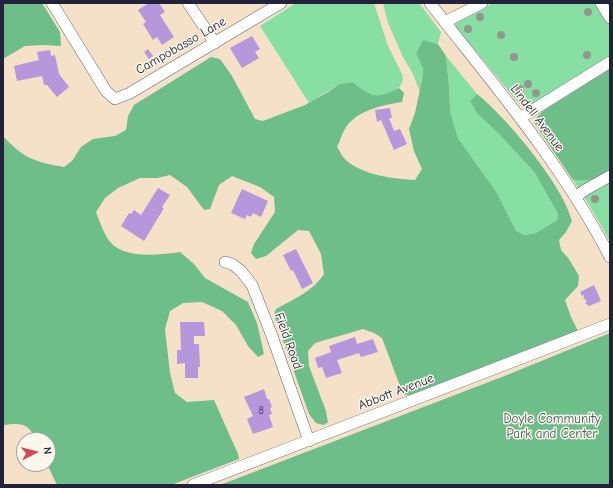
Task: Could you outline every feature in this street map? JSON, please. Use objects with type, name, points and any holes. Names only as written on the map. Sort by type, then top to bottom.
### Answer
[{"type":"street","name":"Campobasso Lane","points":[[52,3],[106,92],[115,99],[130,93],[281,3]]},
{"type":"street","points":[[188,3],[215,43]]},
{"type":"street","name":"Lindell Avenue","points":[[430,3],[560,171],[593,224],[610,257]]},
{"type":"street","points":[[445,22],[482,3]]},
{"type":"street","points":[[601,3],[610,18]]},
{"type":"street","points":[[520,118],[610,62]]},
{"type":"street","points":[[576,197],[585,190],[610,176]]},
{"type":"street","name":"Field Road","points":[[225,262],[232,264],[241,271],[252,285],[272,336],[309,441]]},
{"type":"street","name":"Abbott Avenue","points":[[193,485],[610,324]]},
{"type":"green space","points":[[3,3],[42,3],[60,32],[61,46],[25,46],[3,59]]},
{"type":"green space","points":[[296,3],[374,3],[388,46],[402,74],[403,80],[399,88],[383,96],[367,94],[353,82],[339,84],[309,103],[260,26]]},
{"type":"green space","points":[[383,3],[419,3],[441,32],[438,44],[423,40],[416,53],[423,69],[420,92],[413,74],[403,57],[388,23]]},
{"type":"green space","points":[[493,3],[595,3],[610,26],[610,56],[538,102],[530,106],[520,105],[456,27],[455,22]]},
{"type":"green space","points":[[423,40],[438,44],[446,56],[450,111],[458,138],[497,193],[516,231],[525,235],[536,233],[557,220],[558,214],[535,173],[501,136],[476,112],[470,101],[477,94],[503,118],[532,153],[546,171],[567,206],[572,221],[566,232],[559,240],[561,250],[569,259],[579,276],[578,286],[565,300],[578,331],[410,396],[403,394],[382,338],[374,333],[363,329],[315,343],[308,351],[309,366],[326,411],[328,422],[324,425],[316,423],[309,414],[274,315],[276,309],[309,290],[324,274],[321,254],[309,231],[298,230],[266,256],[256,259],[251,253],[254,244],[275,212],[274,197],[260,187],[232,176],[219,185],[210,209],[204,210],[187,187],[170,175],[157,178],[140,178],[118,188],[105,198],[96,212],[104,232],[111,243],[126,252],[134,254],[153,255],[180,252],[194,264],[205,278],[248,302],[257,323],[264,354],[258,357],[248,346],[236,325],[222,311],[202,302],[183,303],[170,311],[165,329],[170,373],[175,393],[187,402],[214,400],[239,459],[171,485],[57,485],[51,472],[56,472],[56,432],[32,432],[27,427],[19,424],[3,425],[3,136],[23,154],[30,158],[64,167],[72,161],[81,147],[93,139],[115,136],[126,130],[128,116],[134,105],[211,57],[220,59],[232,76],[255,119],[263,121],[305,105],[339,84],[353,82],[370,94],[375,95],[385,94],[399,88],[404,93],[402,102],[371,109],[357,116],[346,127],[337,147],[345,159],[369,173],[398,179],[415,180],[422,169],[414,151],[409,129],[415,113],[423,69],[416,53]]},
{"type":"green space","points":[[446,56],[477,94],[470,101],[476,112],[501,136],[535,173],[558,214],[557,220],[536,233],[525,235],[516,231],[497,193],[458,138],[450,111]]},
{"type":"green space","points":[[610,69],[610,171],[592,179],[573,180],[533,121],[543,111]]},
{"type":"green space","points":[[610,93],[610,242],[586,200],[541,132]]},
{"type":"green space","name":"Doyle Community Park and Center","points":[[610,333],[610,485],[220,485],[507,375]]},
{"type":"building","points":[[149,3],[159,3],[165,12],[160,15],[174,37],[162,45],[157,37],[153,40],[143,24],[146,22],[138,10]]},
{"type":"building","points":[[252,36],[260,49],[255,52],[259,58],[242,68],[230,48]]},
{"type":"building","points":[[148,49],[153,56],[149,59],[144,52]]},
{"type":"building","points":[[50,50],[51,56],[55,55],[59,74],[69,87],[57,97],[47,85],[44,85],[42,76],[17,81],[14,66],[39,60],[37,52]]},
{"type":"building","points":[[390,108],[392,118],[389,118],[394,131],[400,129],[407,144],[394,150],[381,120],[377,122],[375,110]]},
{"type":"building","points":[[158,188],[170,195],[144,241],[121,226],[129,213],[131,214],[134,210],[141,215]]},
{"type":"building","points":[[242,189],[268,201],[261,217],[253,213],[251,217],[247,215],[245,219],[231,213]]},
{"type":"building","points":[[296,249],[313,283],[302,289],[293,270],[291,271],[283,255]]},
{"type":"building","points":[[594,285],[601,301],[589,306],[585,303],[587,302],[583,297],[584,295],[582,296],[580,292]]},
{"type":"building","points":[[180,322],[204,322],[205,336],[194,336],[194,344],[199,344],[200,367],[198,367],[198,378],[185,378],[185,363],[177,364],[177,350],[181,350]]},
{"type":"building","points":[[355,337],[357,344],[373,339],[378,352],[361,357],[359,353],[337,360],[342,373],[326,378],[322,367],[318,368],[315,358],[331,352],[329,346]]},
{"type":"building","points":[[264,389],[267,399],[269,399],[272,407],[270,408],[272,414],[269,415],[273,427],[253,434],[247,419],[253,416],[244,397]]}]
